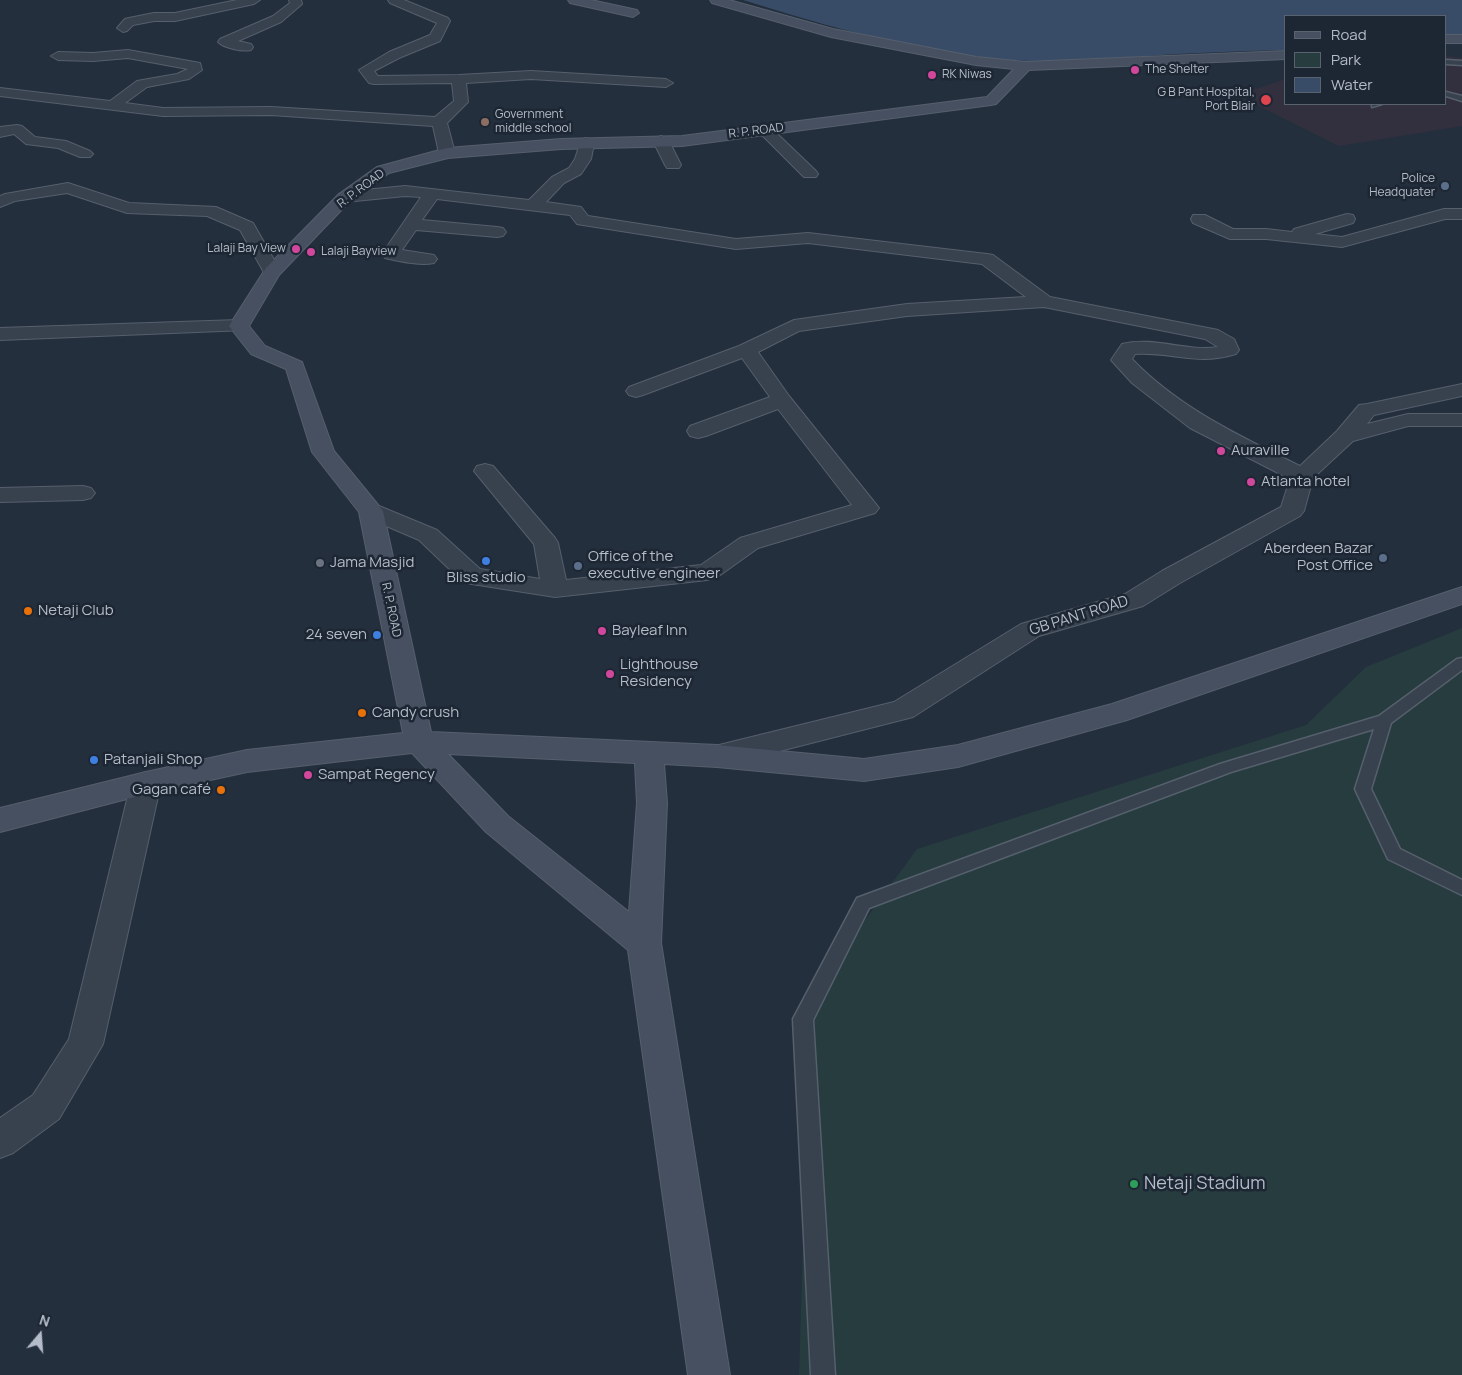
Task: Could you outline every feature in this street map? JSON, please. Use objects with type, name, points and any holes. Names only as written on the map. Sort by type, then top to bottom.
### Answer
[{"type":"street","points":[[123,28],[129,22],[154,17],[175,17],[254,0]]},
{"type":"street","points":[[246,46],[225,42],[277,19],[296,4],[295,0]]},
{"type":"street","points":[[394,0],[444,21],[435,38],[394,55],[366,70],[374,80],[459,79],[531,74],[666,82]]},
{"type":"street","points":[[574,0],[633,13]]},
{"type":"street","points":[[716,0],[832,33],[976,61],[1025,66],[1284,55]]},
{"type":"street","points":[[1447,40],[1462,39]]},
{"type":"street","points":[[58,56],[92,57],[128,54],[194,66],[195,70],[190,74],[177,78],[145,82],[112,107]]},
{"type":"street","name":"R. P. ROAD","points":[[418,742],[371,510],[323,452],[295,366],[258,350],[239,326],[272,272],[345,197],[383,170],[447,153],[586,143],[682,141],[991,101],[1025,66]]},
{"type":"street","points":[[0,92],[163,112],[271,111],[439,122],[461,102],[459,79]]},
{"type":"street","points":[[439,122],[447,153]]},
{"type":"street","points":[[0,132],[17,129],[31,141],[61,144],[85,154]]},
{"type":"street","points":[[765,130],[810,174]]},
{"type":"street","points":[[662,141],[672,165]]},
{"type":"street","points":[[534,206],[558,180],[575,171],[583,159],[586,143]]},
{"type":"street","points":[[0,202],[11,197],[68,188],[127,208],[210,211],[248,227],[272,272]]},
{"type":"street","points":[[345,197],[405,191],[432,193],[575,211],[583,220],[736,244],[808,238],[987,258],[1044,301]]},
{"type":"street","points":[[428,260],[391,254],[432,193]]},
{"type":"street","points":[[1266,234],[1342,242],[1444,214],[1462,214]]},
{"type":"street","points":[[1199,219],[1230,234],[1302,233],[1347,219]]},
{"type":"street","points":[[411,224],[498,232]]},
{"type":"street","points":[[636,391],[746,350],[794,326],[906,310],[1044,301],[1211,334],[1227,343],[1229,350],[1216,354],[1189,354],[1154,348],[1128,348],[1121,360],[1139,379],[1198,424],[1302,476],[1346,436],[1367,410],[1462,390]]},
{"type":"street","points":[[0,334],[239,326]]},
{"type":"street","points":[[371,510],[428,534],[472,576],[555,589],[707,572],[749,543],[867,508],[782,400],[746,350]]},
{"type":"street","points":[[698,431],[782,400]]},
{"type":"street","points":[[1346,436],[1408,420],[1462,420]]},
{"type":"street","points":[[485,472],[546,543],[555,589]]},
{"type":"street","name":"GB PANT ROAD","points":[[717,756],[903,710],[1030,630],[1134,600],[1171,577],[1292,511],[1302,476]]},
{"type":"street","points":[[0,495],[83,493]]},
{"type":"street","points":[[0,820],[146,782],[247,761],[418,742],[717,756],[864,770],[958,756],[1117,713],[1462,594]]},
{"type":"street","points":[[418,742],[497,824],[644,943]]},
{"type":"street","points":[[649,754],[652,803],[644,943],[694,1264],[709,1375]]},
{"type":"street","points":[[0,1140],[46,1107],[85,1044],[146,782]]},
{"type":"lane","points":[[1447,62],[1462,63]]},
{"type":"lane","points":[[1447,94],[1462,100]]},
{"type":"lane","points":[[823,1375],[803,1019],[863,903],[1226,768],[1384,720],[1462,663]]},
{"type":"lane","points":[[1384,720],[1363,789],[1394,854],[1462,888]]},
{"type":"shaded area","name":"G B Pant Hospital, Port Blair","points":[[1447,56],[1462,58],[1462,126],[1339,146],[1237,95],[1284,80],[1284,105],[1447,105]]},
{"type":"green space","name":"Netaji Stadium","points":[[1462,628],[1462,1375],[799,1375],[811,994],[917,849],[1306,725],[1366,667]]},
{"type":"water","points":[[743,0],[1462,0],[1462,35],[1447,35],[1447,15],[1284,15],[1284,50],[1040,61],[975,57],[941,51],[874,38]]},
{"type":"place","name":"The Shelter","points":[[1135,70]]},
{"type":"place","name":"RK Niwas","points":[[932,75]]},
{"type":"place","name":"G B Pant Hospital, Port Blair","points":[[1266,100]]},
{"type":"place","name":"Government middle school","points":[[485,122]]},
{"type":"place","name":"Police Headquater","points":[[1445,186]]},
{"type":"place","name":"Lalaji Bay View","points":[[296,249]]},
{"type":"place","name":"Lalaji Bayview","points":[[311,252]]},
{"type":"place","name":"Auraville","points":[[1221,451]]},
{"type":"place","name":"Atlanta hotel","points":[[1251,482]]},
{"type":"place","name":"Aberdeen Bazar Post Office","points":[[1383,558]]},
{"type":"place","name":"Bliss studio","points":[[486,561]]},
{"type":"place","name":"Jama Masjid","points":[[320,563]]},
{"type":"place","name":"Office of the executive engineer","points":[[578,566]]},
{"type":"place","name":"Netaji Club","points":[[28,611]]},
{"type":"place","name":"Bayleaf Inn","points":[[602,631]]},
{"type":"place","name":"24 seven","points":[[377,635]]},
{"type":"place","name":"Lighthouse Residency","points":[[610,674]]},
{"type":"place","name":"Candy crush","points":[[362,713]]},
{"type":"place","name":"Patanjali Shop","points":[[94,760]]},
{"type":"place","name":"Sampat Regency","points":[[308,775]]},
{"type":"place","name":"Gagan café","points":[[221,790]]},
{"type":"place","name":"Netaji Stadium","points":[[1134,1184]]}]
